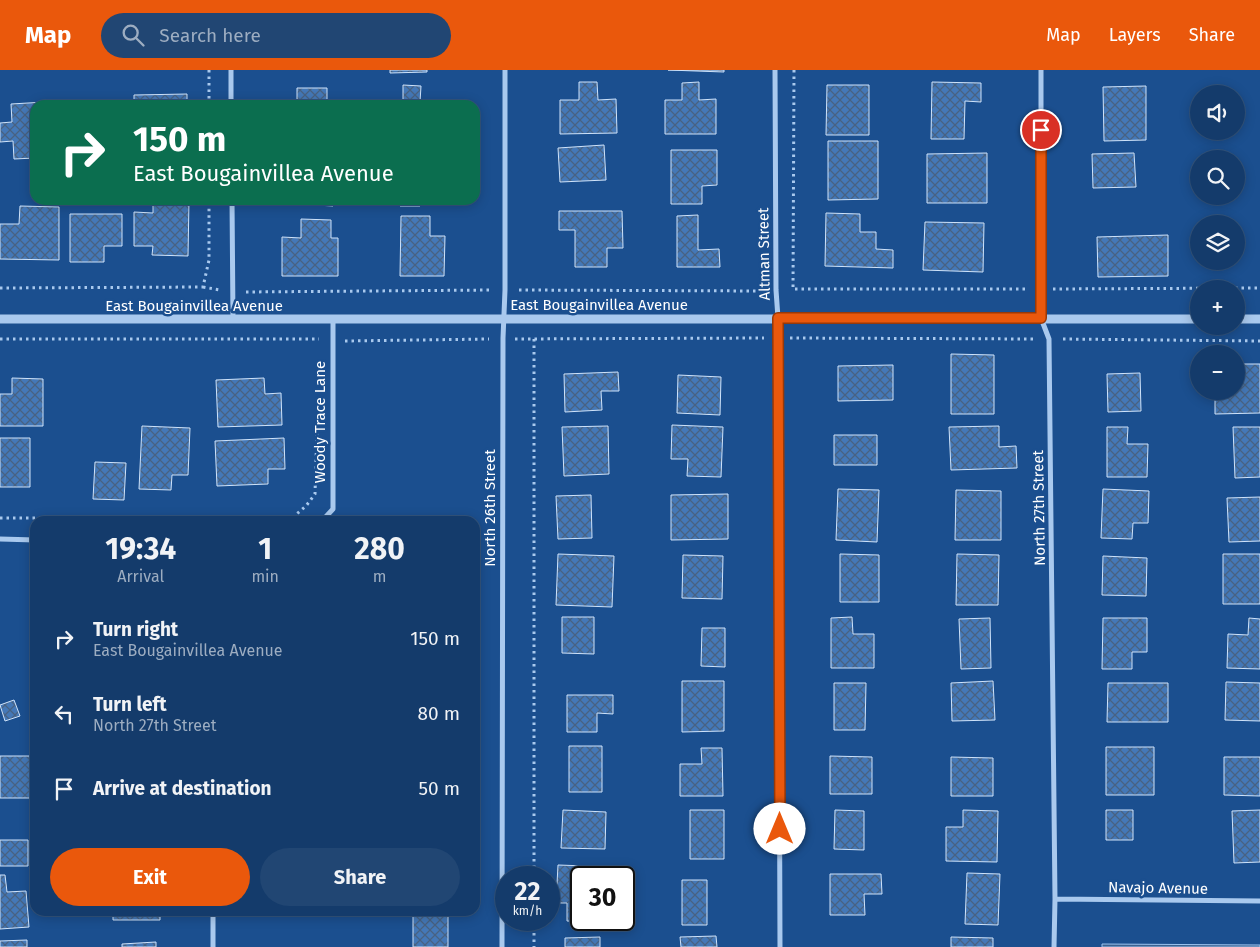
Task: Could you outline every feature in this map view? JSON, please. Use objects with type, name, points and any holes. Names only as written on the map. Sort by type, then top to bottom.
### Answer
[{"type":"street","points":[[231,70],[231,100]]},
{"type":"street","name":"North 26th Street","points":[[502,947],[505,70]]},
{"type":"street","name":"Altman Street","points":[[776,70],[780,947]]},
{"type":"street","name":"North 27th Street","points":[[1041,70],[1041,318],[1049,339],[1054,947]]},
{"type":"street","points":[[232,205],[233,320]]},
{"type":"street","name":"East Bougainvillea Avenue","points":[[0,318],[233,320],[1190,319]]},
{"type":"street","points":[[1245,319],[1260,319]]},
{"type":"street","name":"Woody Trace Lane","points":[[327,516],[333,509],[333,320]]},
{"type":"street","points":[[0,540],[30,540]]},
{"type":"street","name":"Navajo Avenue","points":[[1055,899],[1260,901]]},
{"type":"street","points":[[213,916],[213,947]]},
{"type":"path","points":[[209,70],[209,100]]},
{"type":"path","points":[[793,289],[794,70]]},
{"type":"path","points":[[203,286],[209,260],[209,205]]},
{"type":"path","points":[[0,288],[203,286],[232,293],[252,291],[505,290],[734,292],[793,289],[1260,288]]},
{"type":"path","points":[[0,339],[318,339],[333,341],[503,338],[778,338],[1260,341]]},
{"type":"path","points":[[318,339],[318,348]]},
{"type":"path","points":[[534,339],[534,866]]},
{"type":"path","points":[[294,516],[306,506],[315,494],[317,426]]},
{"type":"path","points":[[0,518],[30,518]]},
{"type":"path","points":[[534,931],[534,947]]},
{"type":"water","points":[[1102,944],[1260,945],[1260,947],[1102,947]]},
{"type":"building","points":[[390,70],[427,70],[427,72],[390,73]]},
{"type":"building","points":[[668,70],[724,70],[724,72]]},
{"type":"building","points":[[579,82],[597,82],[598,100],[616,99],[617,133],[560,134],[560,100],[579,100]]},
{"type":"building","points":[[699,82],[699,100],[716,99],[716,134],[665,134],[665,100],[682,100],[682,83]]},
{"type":"building","points":[[932,82],[981,83],[981,102],[965,101],[964,139],[931,139]]},
{"type":"building","points":[[403,85],[421,86],[420,100],[403,100]]},
{"type":"building","points":[[827,85],[869,85],[869,135],[826,135]]},
{"type":"building","points":[[1146,86],[1146,140],[1104,141],[1103,87]]},
{"type":"building","points":[[297,88],[327,88],[327,100],[297,100]]},
{"type":"building","points":[[187,94],[187,100],[134,100],[134,95]]},
{"type":"building","points":[[30,103],[30,158],[14,159],[13,141],[0,142],[0,123],[12,122],[11,104]]},
{"type":"building","points":[[828,141],[878,141],[878,199],[828,200]]},
{"type":"building","points":[[604,145],[606,180],[560,182],[558,148]]},
{"type":"building","points":[[671,150],[717,150],[717,185],[702,186],[702,204],[671,204]]},
{"type":"building","points":[[987,153],[987,203],[927,203],[927,154]]},
{"type":"building","points":[[1134,153],[1136,187],[1093,188],[1092,154]]},
{"type":"building","points":[[153,205],[189,205],[188,256],[152,255],[153,246],[134,246],[134,212],[153,213]]},
{"type":"building","points":[[400,205],[420,205],[420,206]]},
{"type":"building","points":[[20,206],[59,207],[59,260],[0,259],[0,224],[19,224]]},
{"type":"building","points":[[559,211],[622,211],[623,248],[607,248],[607,267],[575,267],[575,230],[559,230]]},
{"type":"building","points":[[826,213],[860,214],[860,232],[876,232],[876,249],[893,250],[893,268],[825,266]]},
{"type":"building","points":[[70,214],[122,214],[122,246],[104,246],[104,262],[70,262]]},
{"type":"building","points":[[698,215],[698,250],[719,249],[720,267],[677,267],[677,216]]},
{"type":"building","points":[[401,216],[430,216],[430,236],[445,236],[444,276],[400,276]]},
{"type":"building","points":[[301,219],[331,220],[331,238],[338,238],[338,276],[282,276],[282,237],[301,238]]},
{"type":"building","points":[[925,222],[984,223],[983,272],[923,270]]},
{"type":"building","points":[[1168,235],[1168,276],[1098,277],[1097,237]]},
{"type":"building","points":[[951,354],[994,355],[994,414],[951,414]]},
{"type":"building","points":[[1245,364],[1260,364],[1260,413],[1215,414],[1215,400],[1245,400]]},
{"type":"building","points":[[893,365],[893,400],[838,401],[838,366]]},
{"type":"building","points":[[618,372],[619,391],[601,391],[602,410],[565,412],[564,374]]},
{"type":"building","points":[[1140,373],[1141,411],[1108,412],[1107,374]]},
{"type":"building","points":[[678,375],[721,377],[720,415],[677,413]]},
{"type":"building","points":[[12,378],[43,379],[43,426],[0,426],[0,394],[12,394]]},
{"type":"building","points":[[264,378],[265,394],[281,393],[282,425],[218,427],[216,380]]},
{"type":"building","points":[[672,425],[723,427],[721,477],[687,476],[688,459],[671,459]]},
{"type":"building","points":[[142,426],[190,428],[188,475],[172,475],[171,490],[139,489]]},
{"type":"building","points":[[608,426],[609,474],[564,476],[562,427]]},
{"type":"building","points":[[999,426],[999,447],[1016,446],[1017,468],[951,470],[949,427]]},
{"type":"building","points":[[1107,427],[1128,427],[1127,444],[1148,444],[1147,477],[1107,477]]},
{"type":"building","points":[[1233,427],[1260,427],[1260,477],[1235,478]]},
{"type":"building","points":[[834,435],[877,435],[877,465],[834,465]]},
{"type":"building","points":[[0,438],[30,438],[30,487],[0,487]]},
{"type":"building","points":[[284,438],[285,469],[268,469],[268,484],[217,486],[215,441]]},
{"type":"building","points":[[95,462],[126,463],[124,500],[93,499]]},
{"type":"building","points":[[838,489],[879,490],[877,542],[836,540]]},
{"type":"building","points":[[1103,489],[1149,491],[1148,523],[1133,523],[1132,539],[1101,538]]},
{"type":"building","points":[[956,490],[1001,491],[1001,540],[955,540]]},
{"type":"building","points":[[728,494],[728,539],[671,540],[671,495]]},
{"type":"building","points":[[591,495],[592,538],[558,539],[556,496]]},
{"type":"building","points":[[1260,497],[1260,541],[1229,542],[1227,498]]},
{"type":"building","points":[[558,554],[614,556],[612,607],[556,605]]},
{"type":"building","points":[[840,554],[879,555],[879,602],[840,602]]},
{"type":"building","points":[[957,554],[999,555],[998,605],[956,605]]},
{"type":"building","points":[[1223,554],[1260,554],[1260,604],[1223,604]]},
{"type":"building","points":[[683,555],[723,556],[722,599],[682,598]]},
{"type":"building","points":[[1103,556],[1147,558],[1146,596],[1102,595]]},
{"type":"building","points":[[562,617],[594,617],[594,654],[562,653]]},
{"type":"building","points":[[852,617],[853,634],[874,634],[874,668],[831,668],[831,618]]},
{"type":"building","points":[[990,618],[991,668],[961,669],[959,619]]},
{"type":"building","points":[[1103,618],[1147,618],[1147,652],[1132,652],[1132,669],[1102,669]]},
{"type":"building","points":[[1249,618],[1260,619],[1260,669],[1227,668],[1228,634],[1248,635]]},
{"type":"building","points":[[702,628],[725,628],[725,667],[701,666]]},
{"type":"building","points":[[682,681],[724,681],[724,731],[682,732]]},
{"type":"building","points":[[993,681],[995,720],[952,721],[951,683]]},
{"type":"building","points":[[1226,682],[1260,683],[1260,721],[1225,720]]},
{"type":"building","points":[[834,683],[866,683],[865,730],[834,730]]},
{"type":"building","points":[[1108,683],[1168,683],[1168,722],[1107,722]]},
{"type":"building","points":[[567,695],[613,695],[613,714],[597,713],[597,732],[567,732]]},
{"type":"building","points":[[14,700],[20,716],[5,721],[0,705]]},
{"type":"building","points":[[569,746],[602,746],[602,792],[569,792]]},
{"type":"building","points":[[1106,747],[1154,747],[1154,795],[1106,795]]},
{"type":"building","points":[[701,748],[722,748],[723,796],[680,796],[680,764],[702,764]]},
{"type":"building","points":[[0,756],[30,756],[30,798],[0,798]]},
{"type":"building","points":[[830,756],[872,757],[872,794],[830,794]]},
{"type":"building","points":[[951,757],[993,758],[993,796],[951,796]]},
{"type":"building","points":[[1224,757],[1260,757],[1260,796],[1224,795]]},
{"type":"building","points":[[563,810],[606,812],[605,849],[561,848]]},
{"type":"building","points":[[690,810],[724,810],[724,859],[690,859]]},
{"type":"building","points":[[835,810],[864,811],[864,850],[834,849]]},
{"type":"building","points":[[963,810],[998,811],[997,862],[946,861],[946,827],[963,827]]},
{"type":"building","points":[[1106,810],[1133,810],[1133,840],[1106,840]]},
{"type":"building","points":[[1260,810],[1260,862],[1234,863],[1232,811]]},
{"type":"building","points":[[0,840],[28,840],[28,866],[0,866]]},
{"type":"building","points":[[558,865],[586,866],[570,866],[570,921],[567,921],[567,903],[560,903],[560,866]]},
{"type":"building","points":[[967,873],[1000,874],[998,925],[965,924]]},
{"type":"building","points":[[830,874],[881,874],[882,894],[864,894],[865,915],[830,915]]},
{"type":"building","points":[[0,875],[5,875],[7,892],[26,891],[29,927],[0,929]]},
{"type":"building","points":[[682,880],[707,880],[707,925],[682,925]]},
{"type":"building","points":[[113,916],[160,916],[160,920],[113,920]]},
{"type":"building","points":[[413,916],[448,916],[448,947],[413,947]]},
{"type":"building","points":[[716,936],[717,947],[681,947],[680,937]]},
{"type":"building","points":[[600,937],[600,947],[565,947],[565,938]]},
{"type":"building","points":[[951,937],[993,938],[993,947],[951,947]]},
{"type":"building","points":[[27,940],[27,947],[0,947],[0,941]]},
{"type":"building","points":[[156,942],[156,947],[122,947],[122,944]]},
{"type":"route","points":[[780,829],[778,318],[1041,318],[1041,130]]}]
